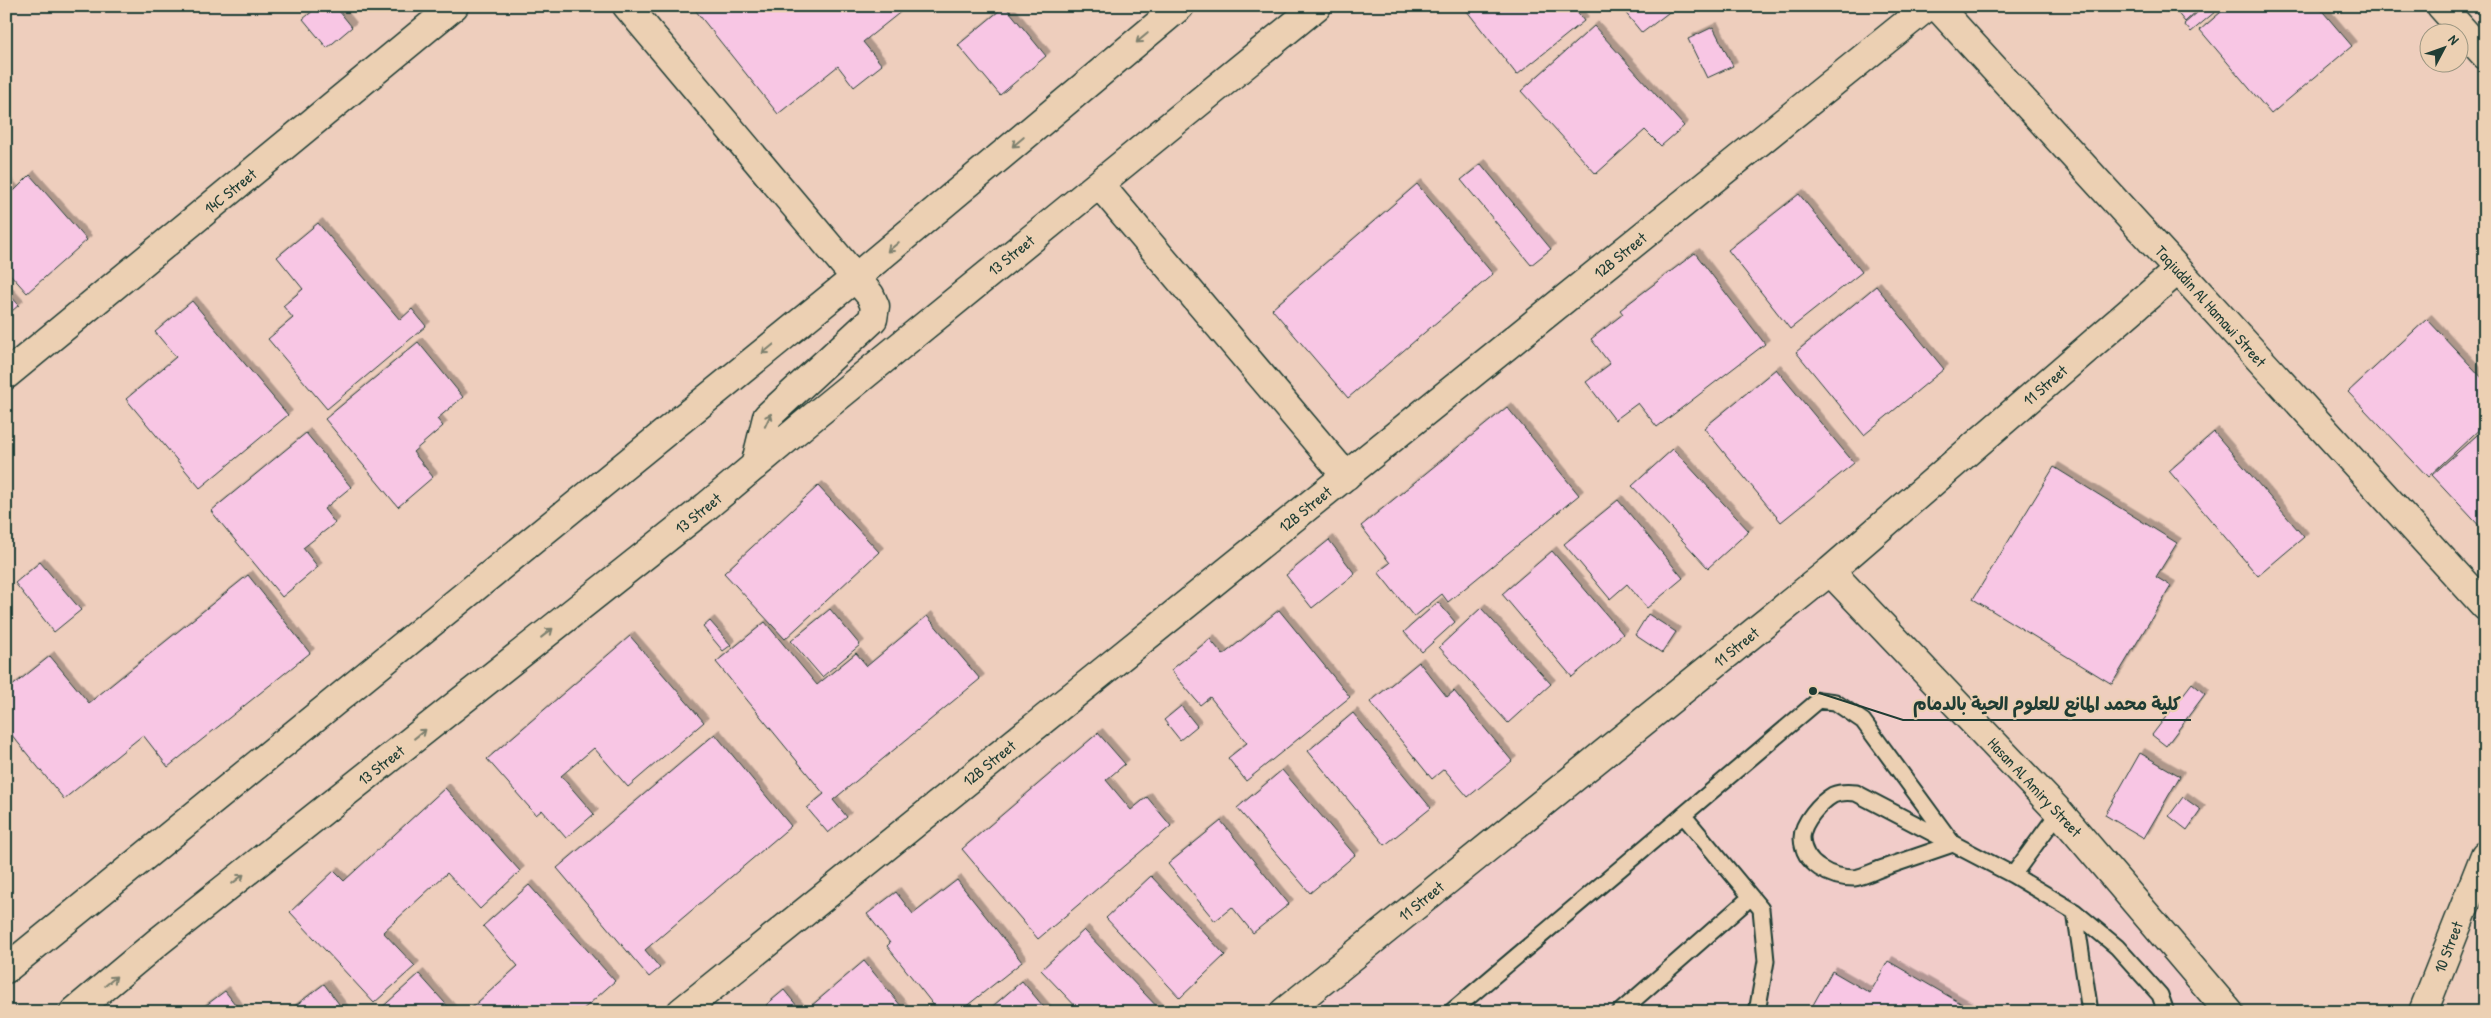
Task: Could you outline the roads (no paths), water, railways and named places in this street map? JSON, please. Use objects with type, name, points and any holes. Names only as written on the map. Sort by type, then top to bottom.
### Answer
[{"type":"street","name":"14C Street","points":[[6,375],[454,6]]},
{"type":"street","points":[[626,6],[870,296],[875,306],[873,319],[767,417],[755,466]]},
{"type":"street","points":[[6,969],[855,278],[1180,6]]},
{"type":"street","name":"13 Street","points":[[74,1012],[159,941],[755,466],[1317,6]]},
{"type":"street","name":"12B Street","points":[[681,1012],[1928,6]]},
{"type":"street","name":"Taqiuddin Al Hamawi Street","points":[[1937,6],[2485,606]]},
{"type":"street","points":[[2441,6],[2485,55]]},
{"type":"street","points":[[1099,184],[1346,476]]},
{"type":"street","name":"11 Street","points":[[1284,1012],[1830,571],[2178,270]]},
{"type":"street","name":"Hasan Al Amiry Street","points":[[1830,571],[2060,812],[2229,1012]]},
{"type":"street","name":"10 Street","points":[[2423,1012],[2485,855]]},
{"type":"lane","points":[[1451,1012],[1819,700],[1835,702],[1863,721],[1953,844]]},
{"type":"lane","points":[[1953,844],[1856,878],[1821,871],[1813,863],[1805,849],[1802,837],[1811,815],[1833,795],[1845,792],[1856,793],[1953,844],[2013,876],[2075,912],[2117,947],[2160,995],[2166,1012]]},
{"type":"lane","points":[[2013,876],[2060,812]]},
{"type":"lane","points":[[1683,815],[1761,909],[1766,960],[1756,1012]]},
{"type":"lane","points":[[1620,1012],[1751,897]]},
{"type":"lane","points":[[2075,912],[2090,1012]]},
{"type":"place","name":"كلية محمد المانع للعلوم الحية بالدمام","points":[[1813,691]]}]
